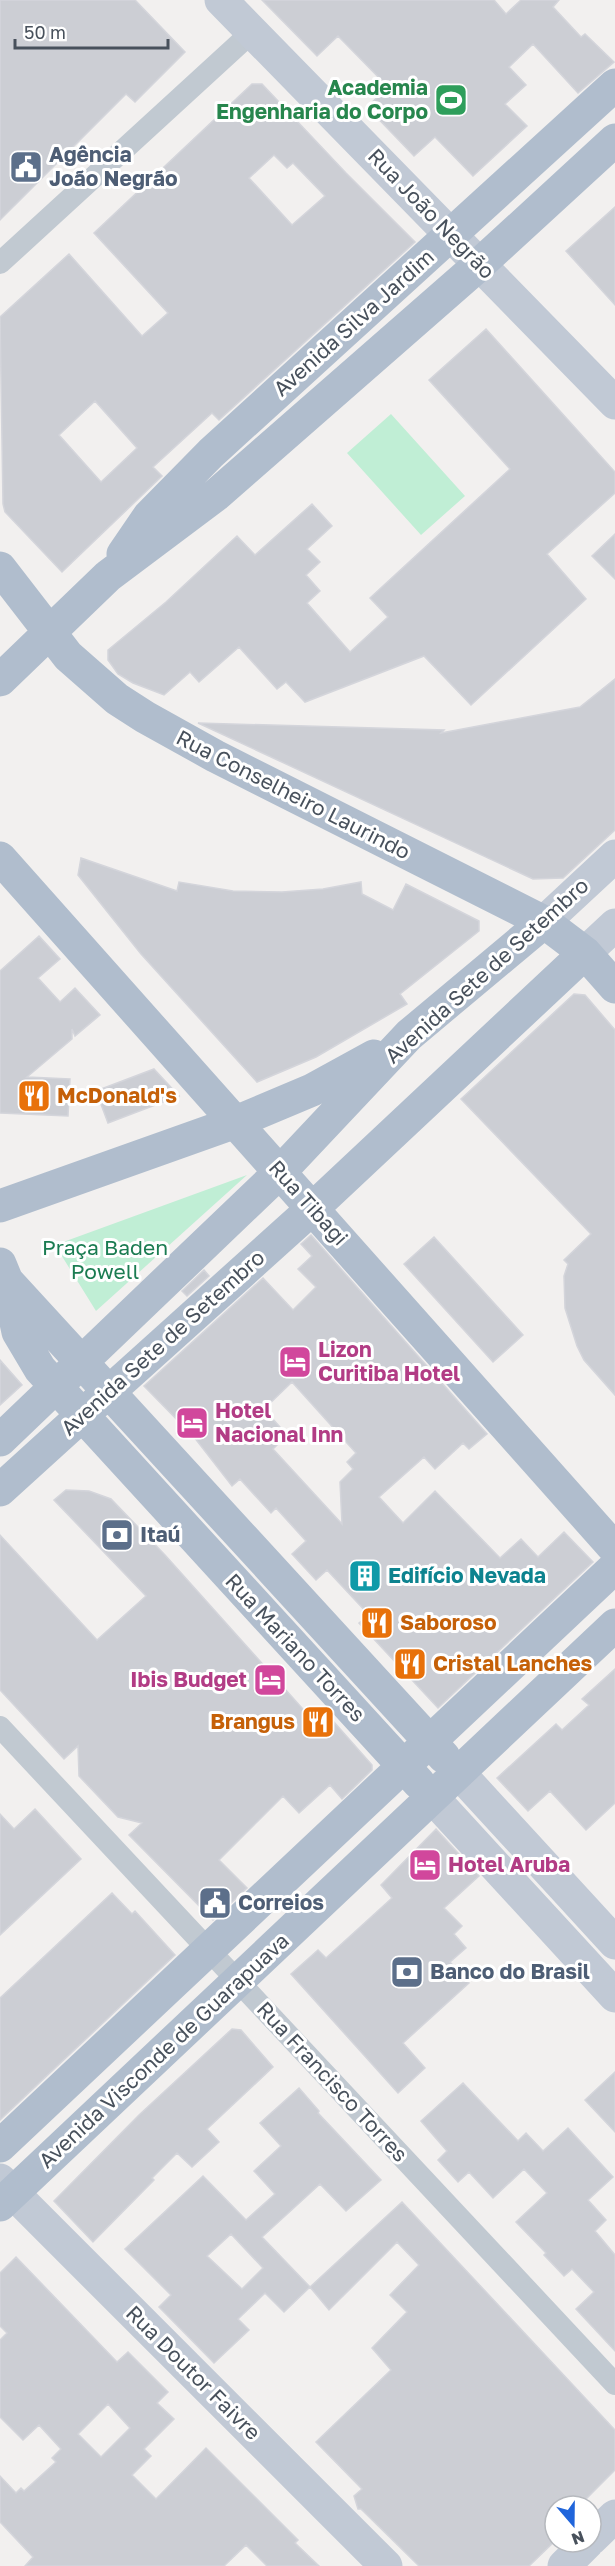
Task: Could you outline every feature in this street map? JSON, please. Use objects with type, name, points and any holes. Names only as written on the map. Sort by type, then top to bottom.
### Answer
[{"type":"main road","name":"Rua João Negrão","points":[[221,0],[615,403]]},
{"type":"main road","name":"Avenida Silva Jardim","points":[[108,576],[148,516],[176,486],[607,92]]},
{"type":"main road","points":[[604,150],[607,92]]},
{"type":"main road","name":"Avenida Silva Jardim","points":[[0,680],[108,576],[216,495],[388,346],[604,150]]},
{"type":"main road","points":[[361,317],[388,346]]},
{"type":"main road","name":"Rua Conselheiro Laurindo","points":[[0,568],[68,656],[95,680],[144,717],[225,761],[543,922],[585,953],[615,987]]},
{"type":"main road","name":"Avenida Sete de Setembro","points":[[0,1440],[280,1172],[409,1035],[543,922],[615,856]]},
{"type":"main road","name":"Rua Tibagi","points":[[0,858],[615,1549]]},
{"type":"main road","name":"Avenida Sete de Setembro","points":[[0,1490],[312,1209],[615,925]]},
{"type":"main road","points":[[0,1206],[236,1122],[312,1090],[409,1035]]},
{"type":"main road","name":"Rua Mariano Torres","points":[[2,1276],[81,1363],[115,1387],[430,1742],[615,1942]]},
{"type":"main road","name":"Rua Mariano Torres","points":[[2,1276],[18,1332],[32,1357],[55,1388],[615,1996]]},
{"type":"main road","name":"Avenida Visconde de Guarapuava","points":[[0,2146],[615,1567]]},
{"type":"main road","points":[[561,1676],[575,1605]]},
{"type":"main road","name":"Avenida Visconde de Guarapuava","points":[[4,2193],[108,2104],[615,1625]]},
{"type":"main road","points":[[266,1896],[344,1881]]},
{"type":"main road","points":[[108,2104],[133,2022]]},
{"type":"main road","name":"Rua Doutor Faivre","points":[[4,2193],[386,2566]]},
{"type":"main road","points":[[603,2528],[615,2516]]},
{"type":"main road","points":[[564,2566],[576,2554]]},
{"type":"street","points":[[0,262],[252,32]]},
{"type":"street","name":"Rua Francisco Torres","points":[[0,1727],[615,2384]]},
{"type":"green space","points":[[391,414],[465,496],[421,535],[347,453]]},
{"type":"green space","name":"Praça Baden Powell","points":[[247,1175],[96,1311],[55,1245]]},
{"type":"building","points":[[0,0],[135,0],[185,52],[135,102],[126,94],[0,220]]},
{"type":"building","points":[[262,0],[494,0],[506,14],[521,0],[559,0],[553,7],[581,37],[585,34],[614,62],[578,93],[533,44],[509,67],[526,85],[505,104],[527,126],[473,176],[435,137],[414,156],[367,107],[388,87],[338,36],[317,56]]},
{"type":"building","points":[[252,84],[262,84],[415,242],[219,420],[212,413],[153,467],[162,476],[62,572],[5,512],[3,504],[0,317],[69,254],[142,336],[168,313],[94,233]],"holes":[[[274,155],[287,168],[293,163],[325,196],[292,225],[249,178]],[[95,401],[137,448],[101,482],[59,435]]]},
{"type":"building","points":[[615,207],[615,305],[566,251]]},
{"type":"building","points":[[486,329],[615,472],[615,493],[547,554],[586,599],[471,705],[424,656],[305,702],[286,682],[277,689],[239,647],[199,682],[190,672],[164,695],[133,683],[118,674],[108,660],[108,650],[166,602],[237,536],[255,555],[312,504],[332,526],[307,549],[320,562],[306,575],[320,591],[307,603],[350,652],[388,617],[370,598],[510,469],[429,380]]},
{"type":"building","points":[[615,534],[615,579],[592,556]]},
{"type":"building","points":[[615,679],[615,830],[563,878],[533,879],[198,723],[444,730],[441,733],[580,707]]},
{"type":"building","points":[[81,858],[177,891],[179,882],[233,891],[282,892],[323,889],[361,882],[362,894],[393,910],[406,884],[479,921],[479,931],[400,994],[407,1004],[316,1057],[257,1082],[141,954],[78,875]]},
{"type":"building","points":[[39,936],[60,959],[38,978],[60,1002],[75,988],[100,1015],[75,1036],[72,1029],[72,1039],[27,1077],[70,1079],[68,1116],[0,1113],[0,971]]},
{"type":"building","points":[[574,994],[585,995],[615,1030],[615,1395],[584,1360],[565,1308],[564,1276],[568,1264],[564,1260],[591,1234],[461,1099]]},
{"type":"building","points":[[154,1069],[179,1096],[108,1123],[96,1091]]},
{"type":"building","points":[[311,1235],[487,1434],[469,1449],[463,1443],[435,1469],[424,1457],[379,1497],[403,1523],[435,1491],[500,1558],[521,1539],[538,1557],[564,1532],[593,1562],[438,1708],[359,1623],[369,1615],[327,1570],[316,1580],[292,1554],[306,1541],[276,1508],[271,1513],[240,1479],[232,1486],[187,1428],[144,1386],[263,1278],[293,1310],[316,1287],[298,1269],[312,1256],[301,1244]],"holes":[[[292,1382],[356,1453],[347,1462],[353,1469],[340,1482],[342,1524],[273,1449],[287,1435],[264,1409]]]},
{"type":"building","points":[[434,1237],[523,1335],[493,1362],[404,1264]]},
{"type":"building","points":[[204,1270],[209,1276],[187,1296],[182,1291]]},
{"type":"building","points":[[0,1360],[22,1385],[0,1405]]},
{"type":"building","points":[[66,1490],[89,1491],[111,1499],[165,1555],[310,1717],[316,1711],[329,1726],[334,1722],[372,1765],[372,1770],[342,1799],[330,1785],[299,1813],[283,1796],[219,1860],[247,1888],[213,1920],[129,1835],[142,1823],[118,1817],[79,1776],[78,1746],[64,1759],[0,1690],[0,1535],[97,1640],[146,1596],[54,1500]]},
{"type":"building","points":[[615,1669],[615,1803],[586,1830],[550,1791],[528,1811],[497,1778],[556,1724],[562,1730],[589,1705],[582,1699]]},
{"type":"building","points":[[35,1809],[81,1859],[0,1935],[0,1814],[14,1829]]},
{"type":"building","points":[[436,1829],[479,1876],[444,1908],[462,1926],[454,1934],[466,1948],[450,1962],[469,1983],[403,2043],[425,2068],[398,2093],[291,1974],[318,1950],[326,1958],[392,1898],[381,1885]]},
{"type":"building","points":[[112,1893],[132,1914],[135,1911],[175,1955],[0,2120],[0,1998]]},
{"type":"building","points":[[232,2029],[241,2030],[273,2067],[207,2129],[219,2142],[192,2167],[177,2153],[152,2178],[154,2180],[93,2242],[54,2201],[139,2115]]},
{"type":"building","points":[[615,2072],[615,2132],[585,2100]]},
{"type":"building","points":[[463,2083],[518,2141],[526,2133],[543,2151],[568,2128],[613,2177],[588,2200],[606,2220],[595,2231],[615,2255],[615,2351],[576,2309],[594,2292],[572,2269],[564,2276],[544,2255],[546,2253],[516,2222],[547,2193],[524,2169],[493,2198],[469,2172],[458,2182],[438,2160],[447,2151],[421,2121]]},
{"type":"building","points":[[299,2088],[319,2111],[318,2113],[381,2180],[346,2211],[320,2184],[262,2237],[310,2287],[284,2312],[265,2293],[238,2319],[249,2330],[214,2363],[159,2307],[171,2295],[125,2249],[203,2176],[246,2220],[275,2194],[254,2171],[281,2146],[260,2123]],"holes":[[[231,2234],[263,2268],[242,2289],[207,2256]]]},
{"type":"building","points":[[402,2202],[615,2430],[615,2470],[591,2494],[543,2494],[543,2553],[529,2566],[419,2566],[361,2509],[358,2509],[354,2496],[362,2489],[316,2442],[391,2370],[372,2348],[407,2312],[390,2295],[419,2265],[397,2242],[329,2310],[310,2287]]},
{"type":"building","points":[[16,2257],[117,2362],[128,2352],[168,2392],[157,2403],[174,2419],[144,2449],[151,2456],[132,2475],[156,2499],[206,2448],[298,2540],[295,2543],[319,2566],[267,2566],[246,2545],[224,2566],[25,2566],[33,2557],[0,2522],[0,2476],[16,2493],[21,2488],[24,2491],[56,2462],[52,2458],[61,2449],[39,2425],[23,2440],[0,2417],[0,2340],[7,2333],[0,2326],[0,2273]],"holes":[[[108,2404],[130,2428],[101,2457],[78,2434]]]},
{"type":"place","name":"Academia Engenharia do Corpo","points":[[451,100]]},
{"type":"place","name":"Agência João Negrão","points":[[26,167]]},
{"type":"place","name":"McDonald's","points":[[34,1096]]},
{"type":"place","name":"Lizon Curitiba Hotel","points":[[295,1362]]},
{"type":"place","name":"Hotel Nacional Inn","points":[[192,1423]]},
{"type":"place","name":"Itaú","points":[[117,1535]]},
{"type":"place","name":"Edifício Nevada","points":[[365,1576]]},
{"type":"place","name":"Saboroso","points":[[377,1623]]},
{"type":"place","name":"Cristal Lanches","points":[[410,1664]]},
{"type":"place","name":"Ibis Budget","points":[[270,1680]]},
{"type":"place","name":"Brangus","points":[[318,1722]]},
{"type":"place","name":"Hotel Aruba","points":[[425,1865]]},
{"type":"place","name":"Correios","points":[[215,1903]]},
{"type":"place","name":"Banco do Brasil","points":[[407,1972]]}]
